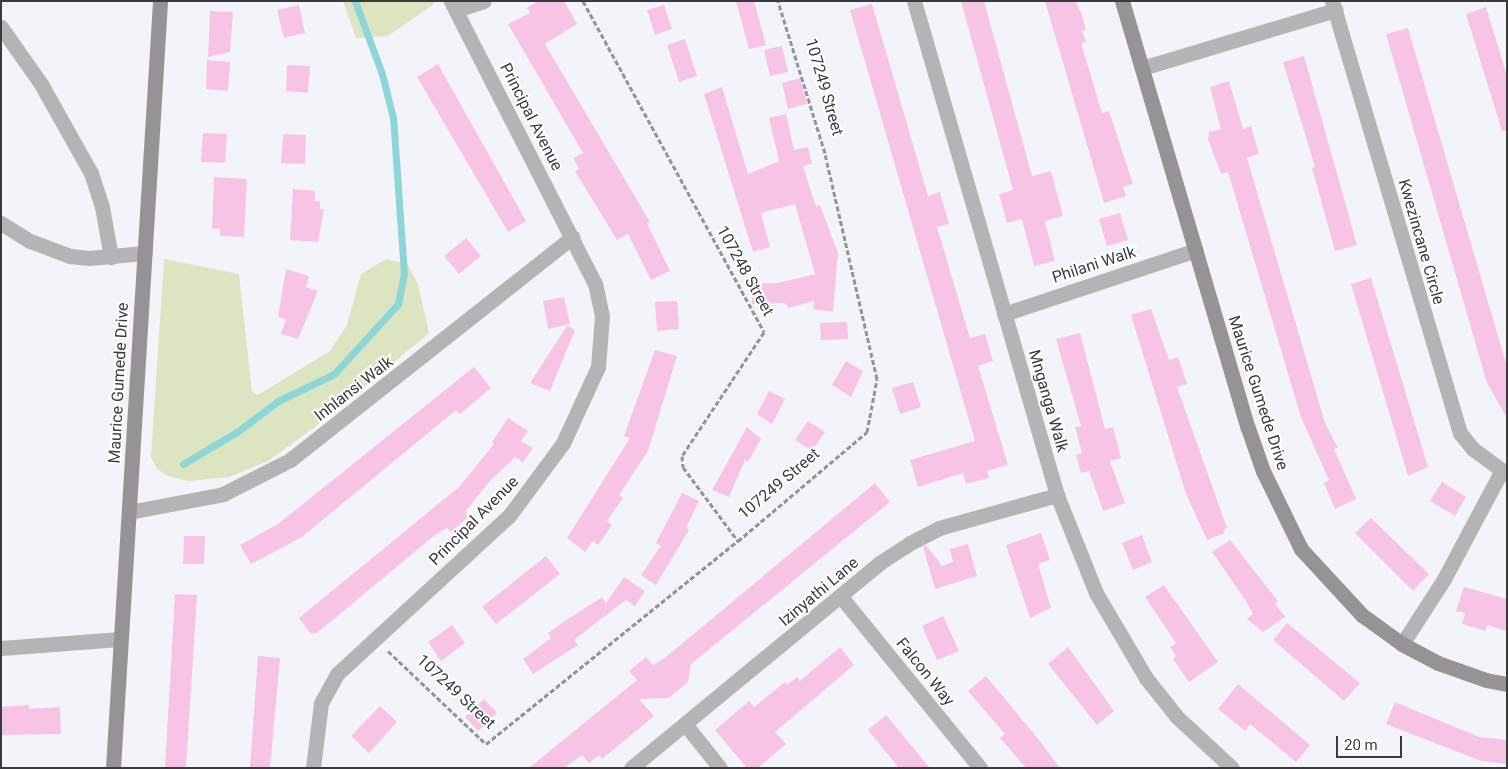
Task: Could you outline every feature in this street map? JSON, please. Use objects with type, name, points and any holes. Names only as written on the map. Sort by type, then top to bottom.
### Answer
[{"type":"street","name":"Maurice Gumede Drive","points":[[112,768],[160,1]]},
{"type":"street","points":[[453,6],[484,1]]},
{"type":"street","name":"Mnganga Walk","points":[[914,1],[1057,494],[1096,593],[1119,638],[1177,717],[1232,768]]},
{"type":"street","name":"Maurice Gumede Drive","points":[[1122,1],[1248,428],[1282,514],[1301,548],[1329,581],[1362,615],[1402,644],[1446,666],[1507,684]]},
{"type":"street","name":"Principal Avenue","points":[[313,768],[317,723],[328,687],[375,638],[509,516],[541,478],[579,415],[598,367],[602,316],[595,284],[453,6]]},
{"type":"street","points":[[1142,68],[1334,6]]},
{"type":"street","name":"Kwezincane Circle","points":[[1334,6],[1451,409],[1460,433],[1473,449],[1504,472]]},
{"type":"street","points":[[1,27],[42,84],[91,173],[102,207],[111,257]]},
{"type":"street","points":[[1,223],[30,241],[70,256],[111,257],[144,253]]},
{"type":"street","name":"Inhlansi Walk","points":[[129,512],[224,494],[290,460],[572,237]]},
{"type":"street","name":"Philani Walk","points":[[1004,314],[1196,250]]},
{"type":"street","points":[[1402,644],[1444,579],[1504,472]]},
{"type":"street","name":"Izinyathi Lane","points":[[632,768],[842,598],[881,562],[939,528],[1057,494]]},
{"type":"street","name":"Falcon Way","points":[[842,598],[980,768]]},
{"type":"street","points":[[1,648],[120,639]]},
{"type":"street","points":[[685,724],[720,768]]},
{"type":"path","name":"107248 Street","points":[[583,1],[764,332],[682,456],[683,467],[738,541]]},
{"type":"path","name":"107249 Street","points":[[375,638],[451,715],[486,744],[738,541],[867,432],[877,379],[825,153],[778,1]]},
{"type":"green space","points":[[343,1],[433,1],[434,4],[388,36],[356,38]]},
{"type":"green space","points":[[164,259],[239,274],[252,392],[258,395],[330,351],[347,325],[361,274],[386,259],[407,264],[418,284],[429,333],[326,419],[268,461],[229,477],[188,481],[168,476],[157,469],[151,457]]},
{"type":"building","points":[[538,1],[564,1],[577,24],[545,44],[650,222],[647,223],[670,271],[651,280],[628,234],[617,240],[575,171],[579,169],[573,158],[583,153],[508,24],[530,13],[527,8]]},
{"type":"building","points":[[736,1],[754,1],[766,45],[749,49]]},
{"type":"building","points":[[961,1],[984,1],[1032,176],[1051,171],[1063,216],[1045,221],[1055,261],[1034,266],[1022,219],[1007,223],[999,194],[1013,190]]},
{"type":"building","points":[[1045,1],[1075,1],[1081,12],[1086,30],[1082,31],[1086,42],[1081,43],[1102,113],[1109,111],[1133,184],[1123,187],[1126,196],[1104,203]]},
{"type":"building","points":[[872,4],[928,196],[940,192],[949,224],[937,227],[970,338],[985,334],[993,361],[978,366],[1008,465],[987,471],[989,478],[966,484],[963,473],[918,487],[910,460],[975,441],[850,10]]},
{"type":"building","points":[[299,5],[305,33],[284,38],[277,10]]},
{"type":"building","points":[[664,5],[672,29],[655,35],[647,10]]},
{"type":"building","points":[[1486,7],[1507,76],[1507,131],[1502,131],[1466,14]]},
{"type":"building","points":[[210,11],[233,12],[230,52],[208,57]]},
{"type":"building","points":[[1408,28],[1507,367],[1507,418],[1487,383],[1386,34]]},
{"type":"building","points":[[685,39],[697,76],[679,82],[667,45]]},
{"type":"building","points":[[782,46],[788,72],[770,76],[764,50]]},
{"type":"building","points":[[1304,56],[1357,245],[1335,251],[1312,168],[1315,167],[1283,62]]},
{"type":"building","points":[[207,60],[230,62],[228,91],[206,89]]},
{"type":"building","points":[[438,64],[526,221],[508,232],[417,77]]},
{"type":"building","points":[[287,65],[310,66],[308,93],[286,91]]},
{"type":"building","points":[[800,78],[807,104],[788,109],[782,83]]},
{"type":"building","points":[[1229,81],[1243,129],[1251,126],[1259,154],[1247,158],[1325,423],[1338,448],[1334,449],[1356,499],[1335,509],[1324,483],[1329,480],[1301,417],[1228,172],[1221,174],[1208,139],[1209,132],[1221,129],[1210,87]]},
{"type":"building","points":[[722,87],[748,174],[779,161],[769,118],[786,114],[794,150],[808,147],[812,164],[803,166],[816,207],[820,205],[838,253],[833,312],[813,309],[814,301],[788,308],[786,303],[752,304],[751,284],[778,283],[815,274],[795,204],[761,213],[770,247],[753,252],[704,94]]},
{"type":"building","points":[[203,133],[227,134],[225,163],[201,162]]},
{"type":"building","points":[[283,134],[306,135],[305,164],[281,163]]},
{"type":"building","points":[[214,177],[247,179],[244,237],[220,236],[220,229],[212,229]]},
{"type":"building","points":[[293,189],[315,191],[315,201],[320,201],[320,209],[324,209],[318,242],[290,240]]},
{"type":"building","points":[[1120,213],[1128,240],[1107,246],[1099,219]]},
{"type":"building","points":[[466,238],[481,256],[459,274],[444,256]]},
{"type":"building","points":[[286,269],[309,276],[306,287],[318,291],[298,339],[281,334],[286,319],[278,317]]},
{"type":"building","points":[[1371,278],[1428,467],[1408,476],[1351,284]]},
{"type":"building","points":[[564,297],[570,324],[548,329],[543,301]]},
{"type":"building","points":[[677,301],[679,329],[657,331],[655,302]]},
{"type":"building","points":[[1151,309],[1169,360],[1178,357],[1187,384],[1177,387],[1227,528],[1223,530],[1225,533],[1207,540],[1186,494],[1131,315]]},
{"type":"building","points":[[847,322],[848,339],[821,340],[820,323]]},
{"type":"building","points":[[567,326],[575,330],[550,391],[530,383]]},
{"type":"building","points":[[1080,333],[1105,429],[1113,427],[1121,458],[1110,461],[1125,503],[1103,511],[1089,471],[1081,473],[1076,455],[1082,453],[1075,427],[1081,426],[1056,339]]},
{"type":"building","points":[[655,350],[677,356],[648,451],[619,495],[623,498],[607,521],[612,525],[598,545],[593,541],[585,552],[567,538],[630,438],[624,436]]},
{"type":"building","points":[[846,361],[863,371],[851,397],[832,385]]},
{"type":"building","points":[[474,367],[491,388],[460,414],[456,410],[302,537],[251,564],[240,545],[278,524]]},
{"type":"building","points":[[913,382],[921,407],[900,414],[892,388]]},
{"type":"building","points":[[769,391],[785,399],[772,424],[757,414]]},
{"type":"building","points":[[508,418],[528,431],[521,441],[533,448],[523,462],[515,457],[489,482],[465,512],[469,516],[451,532],[447,528],[435,535],[317,633],[310,633],[299,618],[459,487],[494,444],[492,442]]},
{"type":"building","points":[[808,421],[825,432],[812,451],[795,440]]},
{"type":"building","points":[[747,427],[761,439],[748,462],[745,460],[729,497],[712,490]]},
{"type":"building","points":[[1442,482],[1466,497],[1455,516],[1430,501]]},
{"type":"building","points":[[875,483],[890,502],[691,664],[688,682],[669,698],[639,699],[654,716],[602,759],[599,755],[589,763],[582,755],[564,768],[529,768],[637,680],[629,671],[646,657],[653,665],[666,657]]},
{"type":"building","points":[[682,493],[699,501],[686,528],[689,530],[656,585],[641,575],[661,546],[656,543]]},
{"type":"building","points":[[1371,518],[1429,574],[1413,591],[1355,533]]},
{"type":"building","points":[[1041,533],[1050,560],[1038,564],[1051,608],[1030,618],[1006,545]]},
{"type":"building","points":[[1142,535],[1152,562],[1133,570],[1122,543]]},
{"type":"building","points":[[184,536],[205,536],[204,564],[183,564]]},
{"type":"building","points":[[1230,540],[1278,601],[1275,603],[1285,617],[1263,632],[1247,619],[1253,614],[1212,552]]},
{"type":"building","points":[[968,544],[977,576],[935,589],[923,547],[926,545],[942,566],[953,562],[950,549]]},
{"type":"building","points":[[546,556],[560,574],[496,624],[482,607]]},
{"type":"building","points":[[624,577],[645,591],[635,606],[626,600],[574,640],[578,645],[533,674],[523,659],[551,638],[548,633],[562,623],[602,597],[606,603]]},
{"type":"building","points":[[1164,585],[1218,662],[1189,682],[1173,659],[1176,656],[1170,647],[1176,643],[1145,597]]},
{"type":"building","points":[[1464,587],[1507,599],[1507,631],[1487,625],[1486,631],[1462,624],[1465,613],[1456,611]]},
{"type":"building","points":[[175,594],[197,595],[186,768],[165,768]]},
{"type":"building","points":[[943,616],[959,651],[937,660],[922,626]]},
{"type":"building","points":[[1287,623],[1360,683],[1344,701],[1273,640]]},
{"type":"building","points":[[452,625],[465,643],[441,661],[428,642]]},
{"type":"building","points":[[840,647],[854,665],[775,732],[786,744],[758,768],[747,768],[715,730],[749,701],[754,707],[785,682],[787,685],[797,677],[800,681]]},
{"type":"building","points":[[1068,647],[1114,711],[1097,725],[1048,664]]},
{"type":"building","points":[[258,656],[280,658],[270,768],[250,768]]},
{"type":"building","points":[[986,676],[1060,768],[1026,768],[1000,738],[1005,734],[968,691]]},
{"type":"building","points":[[1238,684],[1310,745],[1296,762],[1250,724],[1245,731],[1218,709]]},
{"type":"building","points":[[484,699],[497,713],[478,731],[465,717]]},
{"type":"building","points":[[1395,702],[1479,737],[1507,740],[1507,764],[1481,761],[1386,724]]},
{"type":"building","points":[[29,705],[29,709],[60,707],[61,734],[1,735],[1,707]]},
{"type":"building","points":[[380,706],[397,722],[369,753],[351,736]]},
{"type":"building","points":[[886,715],[930,768],[899,768],[868,730]]},
{"type":"waterway","points":[[183,464],[237,432],[278,401],[334,374],[398,304],[404,274],[393,118],[382,74],[355,1]]}]
